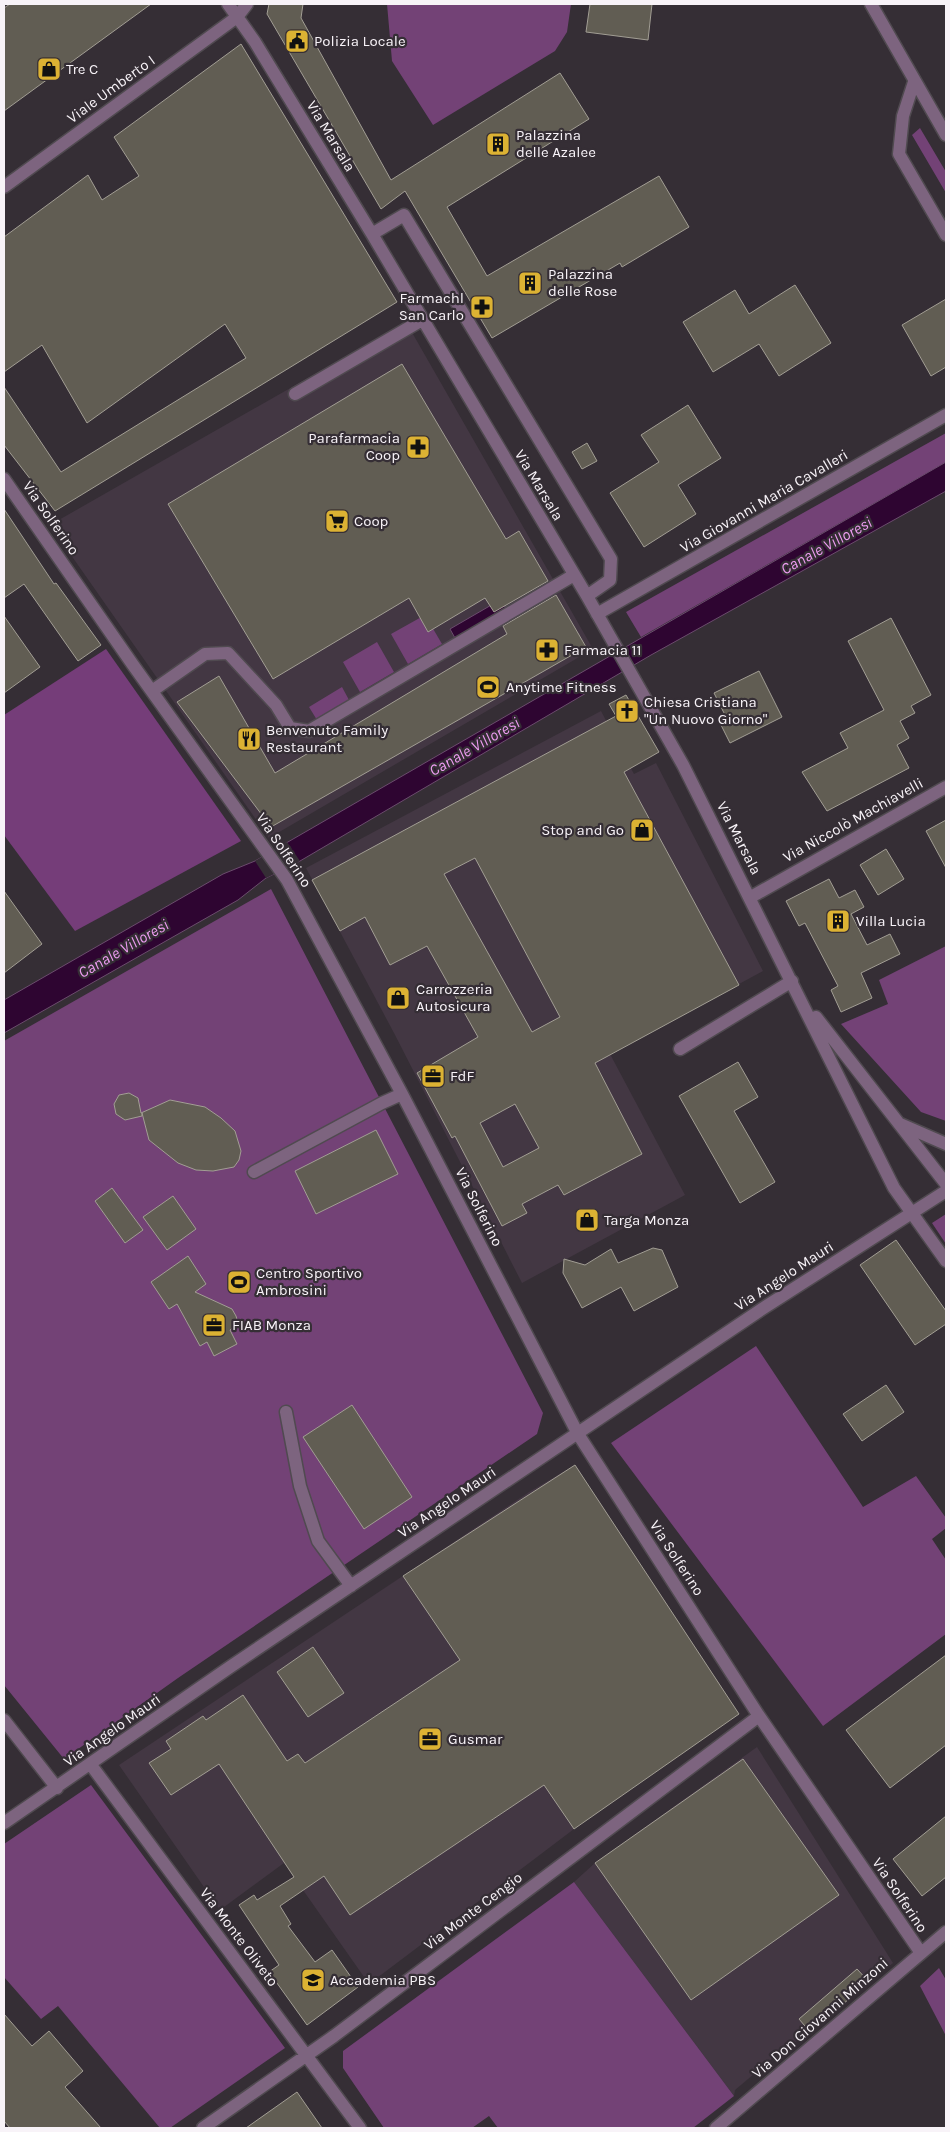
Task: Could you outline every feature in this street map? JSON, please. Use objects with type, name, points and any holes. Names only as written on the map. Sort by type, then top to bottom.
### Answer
[{"type":"street","name":"Via Marsala","points":[[228,4],[255,42],[372,234],[587,596],[683,765],[751,897],[894,1188],[946,1261]]},
{"type":"street","name":"Viale Umberto I","points":[[4,187],[237,17],[247,4]]},
{"type":"street","points":[[871,4],[946,135]]},
{"type":"street","points":[[914,82],[902,116],[898,154],[946,235]]},
{"type":"street","points":[[372,234],[404,215],[611,559],[610,580],[587,596]]},
{"type":"street","points":[[295,394],[422,320]]},
{"type":"street","name":"Via Giovanni Maria Cavalleri","points":[[597,614],[946,415]]},
{"type":"street","name":"Via Solferino","points":[[4,479],[280,871],[402,1094],[578,1434],[759,1716],[920,1953]]},
{"type":"street","points":[[152,691],[205,654],[228,654],[276,704],[290,728],[309,731],[574,575]]},
{"type":"street","name":"Via Niccolò Machiavelli","points":[[751,897],[946,787]]},
{"type":"street","points":[[680,1049],[792,982]]},
{"type":"street","name":"Via Marsala","points":[[799,995],[946,1184]]},
{"type":"street","points":[[254,1172],[382,1102],[402,1094]]},
{"type":"street","points":[[898,1123],[946,1144]]},
{"type":"street","name":"Via Angelo Mauri","points":[[4,1823],[91,1765],[230,1667],[762,1309],[913,1214],[946,1191]]},
{"type":"street","points":[[286,1412],[300,1486],[318,1540],[351,1586]]},
{"type":"street","name":"Via Monte Cengio","points":[[203,2128],[307,2056],[759,1716]]},
{"type":"street","points":[[4,1720],[57,1788]]},
{"type":"street","name":"Via Monte Oliveto","points":[[91,1765],[360,2128]]},
{"type":"street","name":"Via Don Giovanni Minzoni","points":[[716,2128],[946,1932]]},
{"type":"shaded area","points":[[387,4],[571,4],[567,32],[555,51],[433,125],[392,61]]},
{"type":"shaded area","points":[[920,128],[946,172],[946,193],[912,135]]},
{"type":"shaded area","points":[[406,322],[593,649],[269,838],[50,525]]},
{"type":"shaded area","points":[[946,433],[946,462],[641,637],[626,612]]},
{"type":"shaded area","points":[[425,615],[442,644],[408,664],[391,634]]},
{"type":"shaded area","points":[[377,642],[394,672],[360,692],[343,662]]},
{"type":"shaded area","points":[[106,649],[241,841],[75,931],[4,835],[4,715]]},
{"type":"shaded area","points":[[342,687],[349,700],[317,720],[309,707]]},
{"type":"shaded area","points":[[601,711],[634,774],[656,763],[763,971],[610,1054],[685,1195],[522,1283],[394,1033],[306,868]]},
{"type":"shaded area","name":"Centro Sportivo Ambrosini","points":[[271,889],[543,1413],[537,1434],[178,1678],[64,1759],[4,1685],[4,1041]]},
{"type":"shaded area","points":[[946,946],[946,1121],[921,1112],[841,1024],[888,1004],[879,980]]},
{"type":"shaded area","points":[[946,1214],[946,1244],[932,1223]]},
{"type":"shaded area","points":[[756,1346],[863,1507],[916,1476],[946,1518],[946,1528],[932,1539],[946,1560],[946,1634],[823,1726],[611,1443]]},
{"type":"shaded area","name":"Gusmar","points":[[575,1465],[739,1714],[574,1829],[369,1984],[284,1863],[220,1910],[119,1765],[529,1492]]},
{"type":"shaded area","points":[[757,1747],[893,1963],[810,2032],[773,2058],[735,2090],[734,2096],[574,1882],[595,1863]]},
{"type":"shaded area","points":[[91,1785],[285,2048],[170,2128],[160,2128],[58,2006],[41,2019],[4,1977],[4,1844]]},
{"type":"shaded area","points":[[574,1882],[734,2096],[693,2128],[498,2128],[489,2116],[472,2128],[384,2128],[343,2068],[343,2051]]},
{"type":"shaded area","points":[[939,1968],[946,1980],[946,2036],[920,1986]]},
{"type":"water","name":"Canale Villoresi","points":[[946,462],[946,491],[651,655],[300,861],[266,878],[238,900],[4,1033],[4,1000],[223,874],[255,861]]},
{"type":"water","points":[[500,600],[506,608],[455,638],[450,629]]},
{"type":"pier","points":[[287,842],[300,861],[266,878],[255,861]]},
{"type":"building","points":[[10,4],[151,4],[4,111],[4,8]]},
{"type":"building","points":[[269,4],[303,4],[301,18],[391,180],[560,73],[589,119],[447,207],[487,276],[659,176],[689,227],[622,267],[620,263],[492,338],[405,191],[381,209],[267,14]]},
{"type":"building","points":[[590,4],[652,4],[648,40],[586,32]]},
{"type":"building","points":[[241,44],[397,302],[55,511],[4,445],[4,387],[61,472],[246,358],[225,324],[87,423],[42,345],[4,372],[4,237],[88,175],[102,200],[139,176],[114,137]]},
{"type":"building","points":[[795,285],[831,343],[779,376],[759,344],[713,372],[683,322],[735,290],[749,314]]},
{"type":"building","points":[[946,299],[946,367],[931,376],[902,325]]},
{"type":"building","name":"Coop","points":[[402,364],[506,539],[519,531],[548,581],[494,612],[485,598],[428,632],[409,598],[273,679],[168,504]]},
{"type":"building","points":[[688,405],[721,458],[678,485],[696,514],[644,547],[610,493],[659,462],[641,435]]},
{"type":"building","points":[[587,443],[597,461],[582,469],[572,452]]},
{"type":"building","points":[[4,509],[54,584],[56,583],[101,645],[78,661],[24,584],[4,598]]},
{"type":"building","points":[[556,595],[586,647],[271,827],[177,702],[219,676],[275,773],[507,634],[503,626]]},
{"type":"building","points":[[4,616],[40,667],[4,693]]},
{"type":"building","points":[[891,618],[931,695],[911,706],[915,713],[900,721],[909,738],[897,745],[909,768],[827,811],[802,772],[848,748],[840,733],[884,710],[848,641]]},
{"type":"building","points":[[759,671],[782,717],[730,743],[719,721],[726,717],[714,693]]},
{"type":"building","points":[[626,695],[659,752],[624,772],[739,985],[595,1063],[642,1154],[564,1195],[558,1185],[522,1204],[527,1213],[502,1226],[455,1136],[452,1138],[417,1073],[478,1037],[427,946],[390,965],[365,917],[340,931],[312,880],[616,716],[609,704]],"holes":[[[475,858],[560,1017],[532,1032],[444,874]],[[515,1104],[539,1148],[503,1167],[480,1123]]]},
{"type":"building","points":[[946,820],[946,868],[926,831]]},
{"type":"building","points":[[886,849],[904,879],[878,895],[860,865]]},
{"type":"building","points":[[829,879],[839,898],[855,890],[864,907],[851,914],[867,945],[890,934],[900,954],[861,973],[872,998],[841,1012],[831,990],[838,986],[805,923],[799,926],[786,901]]},
{"type":"building","points":[[4,891],[42,944],[4,973]]},
{"type":"building","points":[[738,1062],[758,1097],[734,1111],[775,1182],[740,1203],[679,1096]]},
{"type":"building","points":[[129,1093],[138,1098],[141,1113],[170,1100],[205,1107],[235,1131],[241,1151],[239,1160],[234,1167],[213,1171],[196,1170],[178,1163],[149,1140],[142,1113],[142,1116],[125,1120],[116,1114],[114,1104],[119,1095]]},
{"type":"building","points":[[376,1130],[398,1174],[316,1214],[295,1171]]},
{"type":"building","points":[[112,1188],[143,1230],[125,1243],[95,1201]]},
{"type":"building","points":[[173,1196],[196,1229],[167,1250],[143,1217]]},
{"type":"building","points":[[896,1240],[946,1311],[946,1324],[915,1345],[860,1265]]},
{"type":"building","points":[[653,1248],[662,1250],[678,1287],[634,1311],[621,1287],[582,1308],[563,1273],[564,1259],[585,1265],[611,1249],[618,1263]]},
{"type":"building","points":[[188,1256],[206,1284],[195,1292],[232,1309],[238,1323],[230,1330],[237,1344],[214,1356],[207,1342],[200,1346],[177,1304],[169,1309],[151,1282]]},
{"type":"building","points":[[886,1385],[904,1412],[862,1441],[843,1414]]},
{"type":"building","points":[[352,1405],[412,1497],[364,1529],[303,1437]]},
{"type":"building","name":"Gusmar","points":[[575,1465],[739,1714],[574,1829],[544,1785],[350,1915],[324,1876],[280,1906],[291,1924],[288,1926],[315,1962],[332,1950],[358,1987],[307,2025],[269,1972],[279,1965],[239,1905],[254,1895],[257,1900],[294,1877],[219,1764],[171,1795],[149,1763],[171,1749],[166,1741],[203,1716],[206,1720],[243,1695],[287,1761],[298,1754],[305,1763],[460,1660],[403,1576]]},
{"type":"building","points":[[313,1647],[344,1693],[308,1717],[277,1672]]},
{"type":"building","points":[[946,1655],[946,1745],[890,1788],[846,1730]]},
{"type":"building","points":[[743,1759],[839,1895],[691,2000],[595,1863]]},
{"type":"building","points":[[946,1816],[946,1877],[922,1896],[893,1859]]},
{"type":"building","points":[[857,1969],[869,1982],[810,2032],[799,2019]]},
{"type":"building","points":[[4,2014],[32,2046],[49,2031],[83,2071],[65,2087],[101,2128],[10,2128],[4,2121]]},
{"type":"building","points":[[297,2092],[322,2128],[246,2128]]},
{"type":"place","name":"Polizia Locale","points":[[297,41]]},
{"type":"place","name":"Tre C","points":[[49,69]]},
{"type":"place","name":"Palazzina delle Azalee","points":[[498,144]]},
{"type":"place","name":"Palazzina delle Rose","points":[[530,283]]},
{"type":"place","name":"Farmachl San Carlo","points":[[482,307]]},
{"type":"place","name":"Parafarmacia Coop","points":[[418,447]]},
{"type":"place","name":"Coop","points":[[337,521]]},
{"type":"place","name":"Farmacia 11","points":[[547,650]]},
{"type":"place","name":"Anytime Fitness","points":[[488,687]]},
{"type":"place","name":"Chiesa Cristiana \"Un Nuovo Giorno\"","points":[[627,711]]},
{"type":"place","name":"Benvenuto Family Restaurant","points":[[249,739]]},
{"type":"place","name":"Stop and Go","points":[[642,830]]},
{"type":"place","name":"Villa Lucia","points":[[838,921]]},
{"type":"place","name":"Carrozzeria Autosicura","points":[[398,998]]},
{"type":"place","name":"FdF","points":[[433,1076]]},
{"type":"place","name":"Targa Monza","points":[[587,1220]]},
{"type":"place","name":"Centro Sportivo Ambrosini","points":[[239,1282]]},
{"type":"place","name":"FIAB Monza","points":[[214,1325]]},
{"type":"place","name":"Gusmar","points":[[430,1739]]},
{"type":"place","name":"Accademia PBS","points":[[313,1980]]}]
